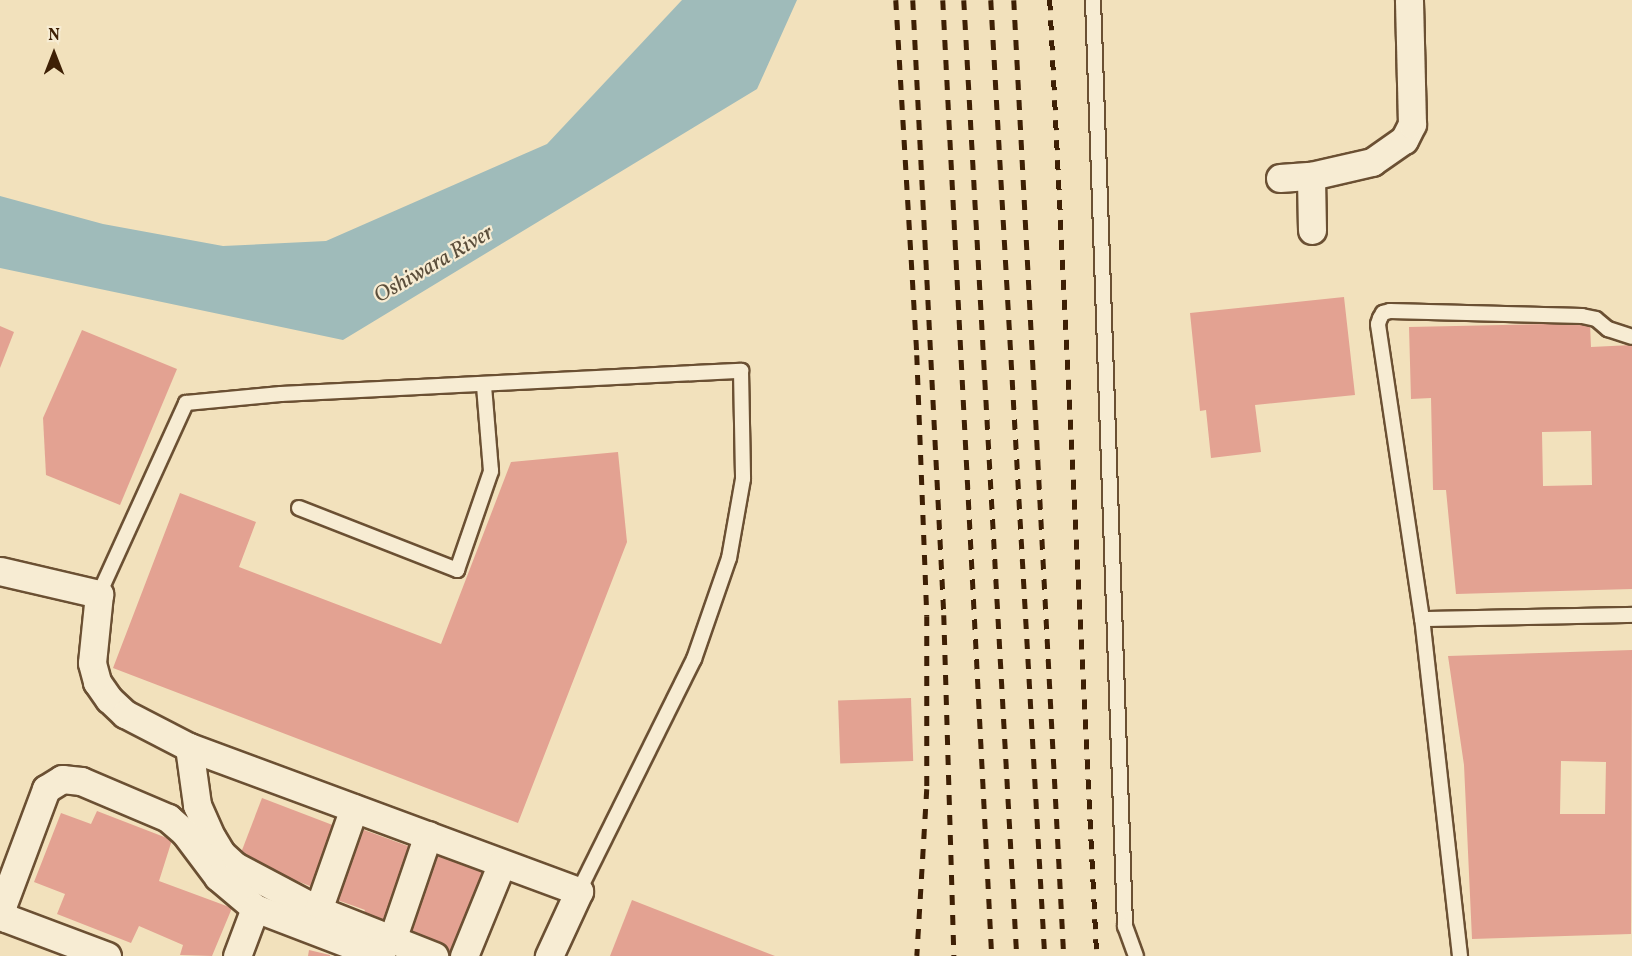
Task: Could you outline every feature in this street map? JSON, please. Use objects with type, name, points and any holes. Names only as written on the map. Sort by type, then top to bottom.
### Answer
[{"type":"street","points":[[1280,178],[1311,176],[1372,162],[1404,140],[1412,124],[1413,107],[1409,0]]},
{"type":"street","points":[[1311,176],[1312,230]]},
{"type":"street","points":[[0,571],[99,594],[92,663],[97,682],[109,699],[125,714],[189,747],[579,891],[549,956]]},
{"type":"street","points":[[189,747],[197,805],[221,853],[235,866],[386,948]]},
{"type":"street","points":[[107,956],[6,918],[2,913],[3,903],[46,789],[62,779],[81,781],[168,818],[185,833],[218,877],[255,908],[386,948],[434,956]]},
{"type":"street","points":[[318,910],[354,808]]},
{"type":"street","points":[[386,948],[428,835]]},
{"type":"street","points":[[464,956],[502,863]]},
{"type":"street","points":[[237,956],[255,908]]},
{"type":"lane","points":[[1093,0],[1125,926],[1136,956]]},
{"type":"lane","points":[[1460,956],[1422,619],[1378,324],[1383,313],[1582,316],[1596,320],[1608,329],[1632,337]]},
{"type":"lane","points":[[99,594],[186,403],[281,394],[741,371],[743,479],[729,558],[694,659],[579,891]]},
{"type":"lane","points":[[299,508],[458,570],[491,471],[484,385]]},
{"type":"lane","points":[[1422,619],[1632,615]]},
{"type":"water","name":"Oshiwara River","points":[[682,0],[797,0],[757,89],[343,340],[0,268],[0,196],[103,224],[223,246],[326,241],[547,144]]},
{"type":"building","points":[[1344,297],[1355,395],[1255,405],[1261,452],[1211,458],[1206,410],[1200,411],[1190,313]]},
{"type":"building","points":[[1590,323],[1591,347],[1632,345],[1632,589],[1456,594],[1446,490],[1433,490],[1431,398],[1411,399],[1409,327]],"holes":[[[1591,431],[1592,485],[1543,486],[1542,432]]]},
{"type":"building","points":[[0,326],[14,332],[0,368]]},
{"type":"building","points":[[82,330],[177,369],[120,505],[46,475],[43,418]]},
{"type":"building","points":[[618,452],[627,542],[518,823],[113,668],[180,493],[256,522],[239,567],[441,644],[511,462]]},
{"type":"building","points":[[1632,650],[1631,934],[1472,939],[1464,765],[1448,656]],"holes":[[[1561,761],[1606,762],[1605,814],[1560,814]]]},
{"type":"building","points":[[911,698],[913,761],[840,764],[838,701]]},
{"type":"building","points":[[262,798],[334,826],[311,886],[239,859]]},
{"type":"building","points":[[97,811],[172,840],[159,881],[232,908],[212,956],[180,955],[183,945],[139,926],[131,943],[57,914],[65,894],[34,882],[61,813],[91,824]]},
{"type":"building","points":[[356,827],[416,849],[385,930],[361,921],[365,910],[329,897]]},
{"type":"building","points":[[427,852],[485,872],[452,956],[431,949],[434,941],[400,929]]},
{"type":"building","points":[[632,900],[775,956],[610,956]]},
{"type":"building","points":[[309,950],[330,955],[330,956],[308,956]]},
{"type":"railway","points":[[896,0],[917,355],[927,616],[927,789],[917,956]]},
{"type":"railway","points":[[913,0],[944,615],[954,956]]},
{"type":"railway","points":[[943,0],[992,956]]},
{"type":"railway","points":[[964,0],[1017,956]]},
{"type":"railway","points":[[991,0],[1045,956]]},
{"type":"railway","points":[[1014,0],[1064,956]]},
{"type":"railway","points":[[1050,0],[1097,956]]}]
